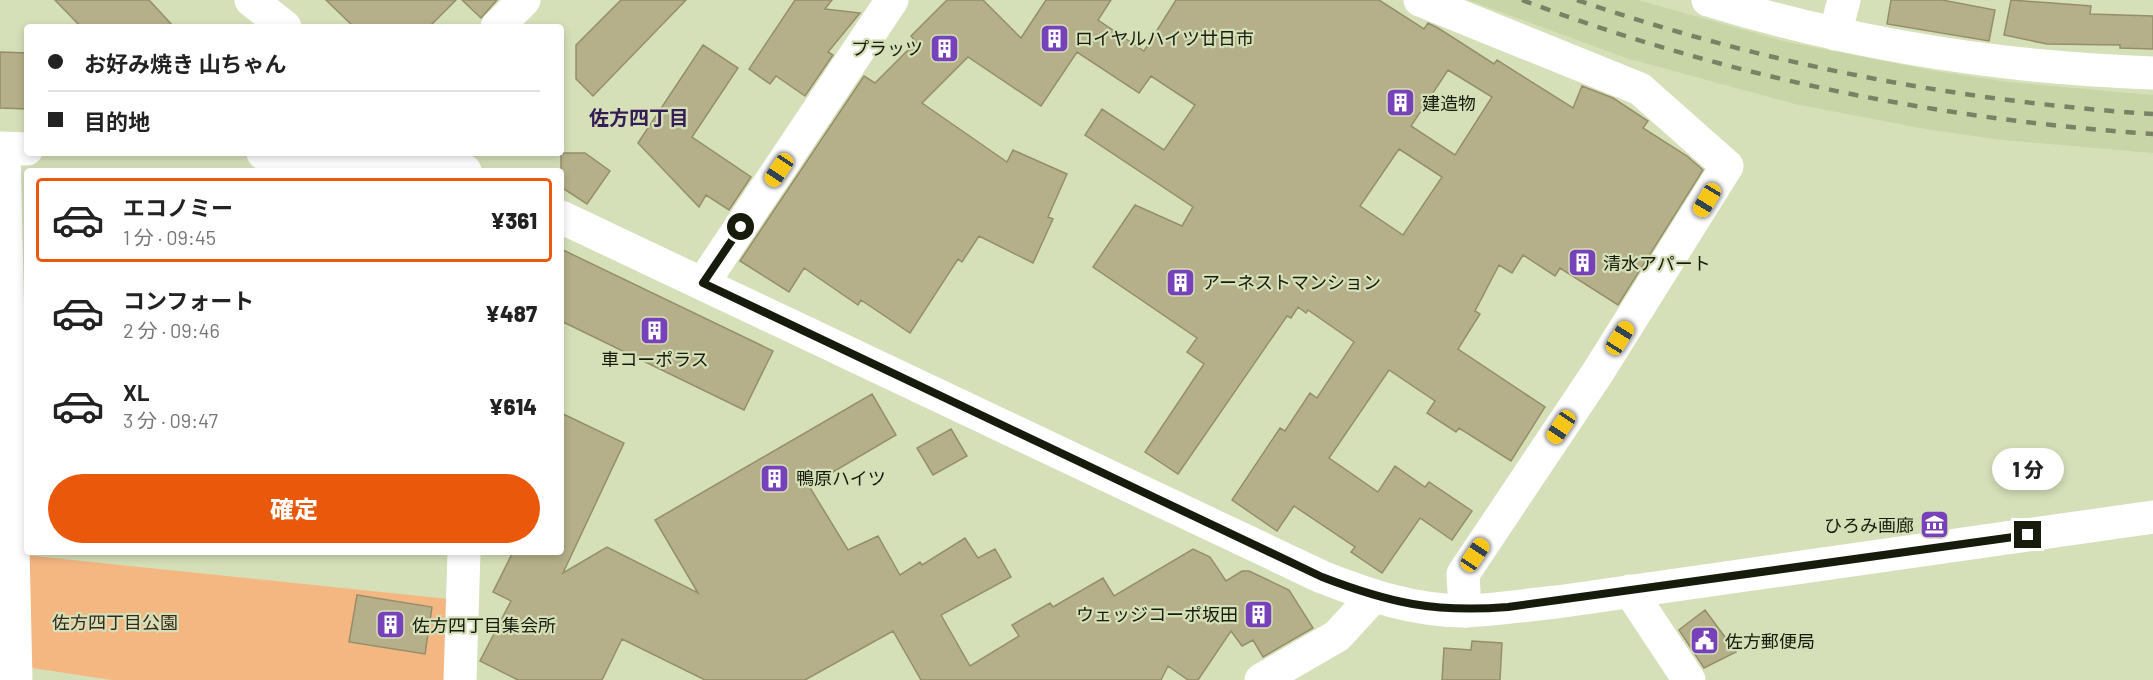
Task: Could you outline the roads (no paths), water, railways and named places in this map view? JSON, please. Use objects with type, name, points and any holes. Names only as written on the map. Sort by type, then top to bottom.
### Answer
[{"type":"street","points":[[251,0],[281,24]]},
{"type":"street","points":[[500,24],[524,0]]},
{"type":"street","points":[[703,283],[892,0]]},
{"type":"street","points":[[1420,0],[1640,89],[1727,166],[1598,372],[1463,574],[1465,610]]},
{"type":"street","points":[[1708,0],[1835,34],[1964,56],[2108,71],[2153,73]]},
{"type":"street","points":[[1835,34],[1844,0]]},
{"type":"street","points":[[10,149],[6,517],[16,680]]},
{"type":"street","points":[[390,156],[432,157],[457,168]]},
{"type":"street","points":[[446,156],[460,168]]},
{"type":"street","points":[[564,218],[1322,577],[1373,597],[1420,607],[1465,610],[1630,591],[2153,517]]},
{"type":"street","points":[[460,680],[464,555]]},
{"type":"street","points":[[1630,591],[1689,680]]},
{"type":"street","points":[[1261,680],[1337,636],[1373,597]]},
{"type":"railway","points":[[1522,0],[1676,51],[1833,90],[1992,118],[2153,134]]},
{"type":"railway","points":[[1577,0],[1718,43],[1861,76],[2006,100],[2153,114]]},
{"type":"place","name":"ロイヤルハイツ廿日市","points":[[1054,38]]},
{"type":"place","name":"プラッツ","points":[[944,48]]},
{"type":"place","name":"建造物","points":[[1401,103]]},
{"type":"place","name":"清水アパート","points":[[1582,263]]},
{"type":"place","name":"アーネストマンション","points":[[1181,282]]},
{"type":"place","name":"車コーポラス","points":[[655,330]]},
{"type":"place","name":"鴨原ハイツ","points":[[775,478]]},
{"type":"place","name":"ひろみ画廊","points":[[1935,525]]},
{"type":"place","name":"ウェッジコーポ坂田","points":[[1259,614]]},
{"type":"place","name":"佐方四丁目集会所","points":[[391,625]]},
{"type":"place","name":"佐方郵便局","points":[[1704,641]]},
{"type":"district","name":"佐方四丁目","points":[[639,117]]},
{"type":"park label","name":"佐方四丁目公園","points":[[115,622]]}]
